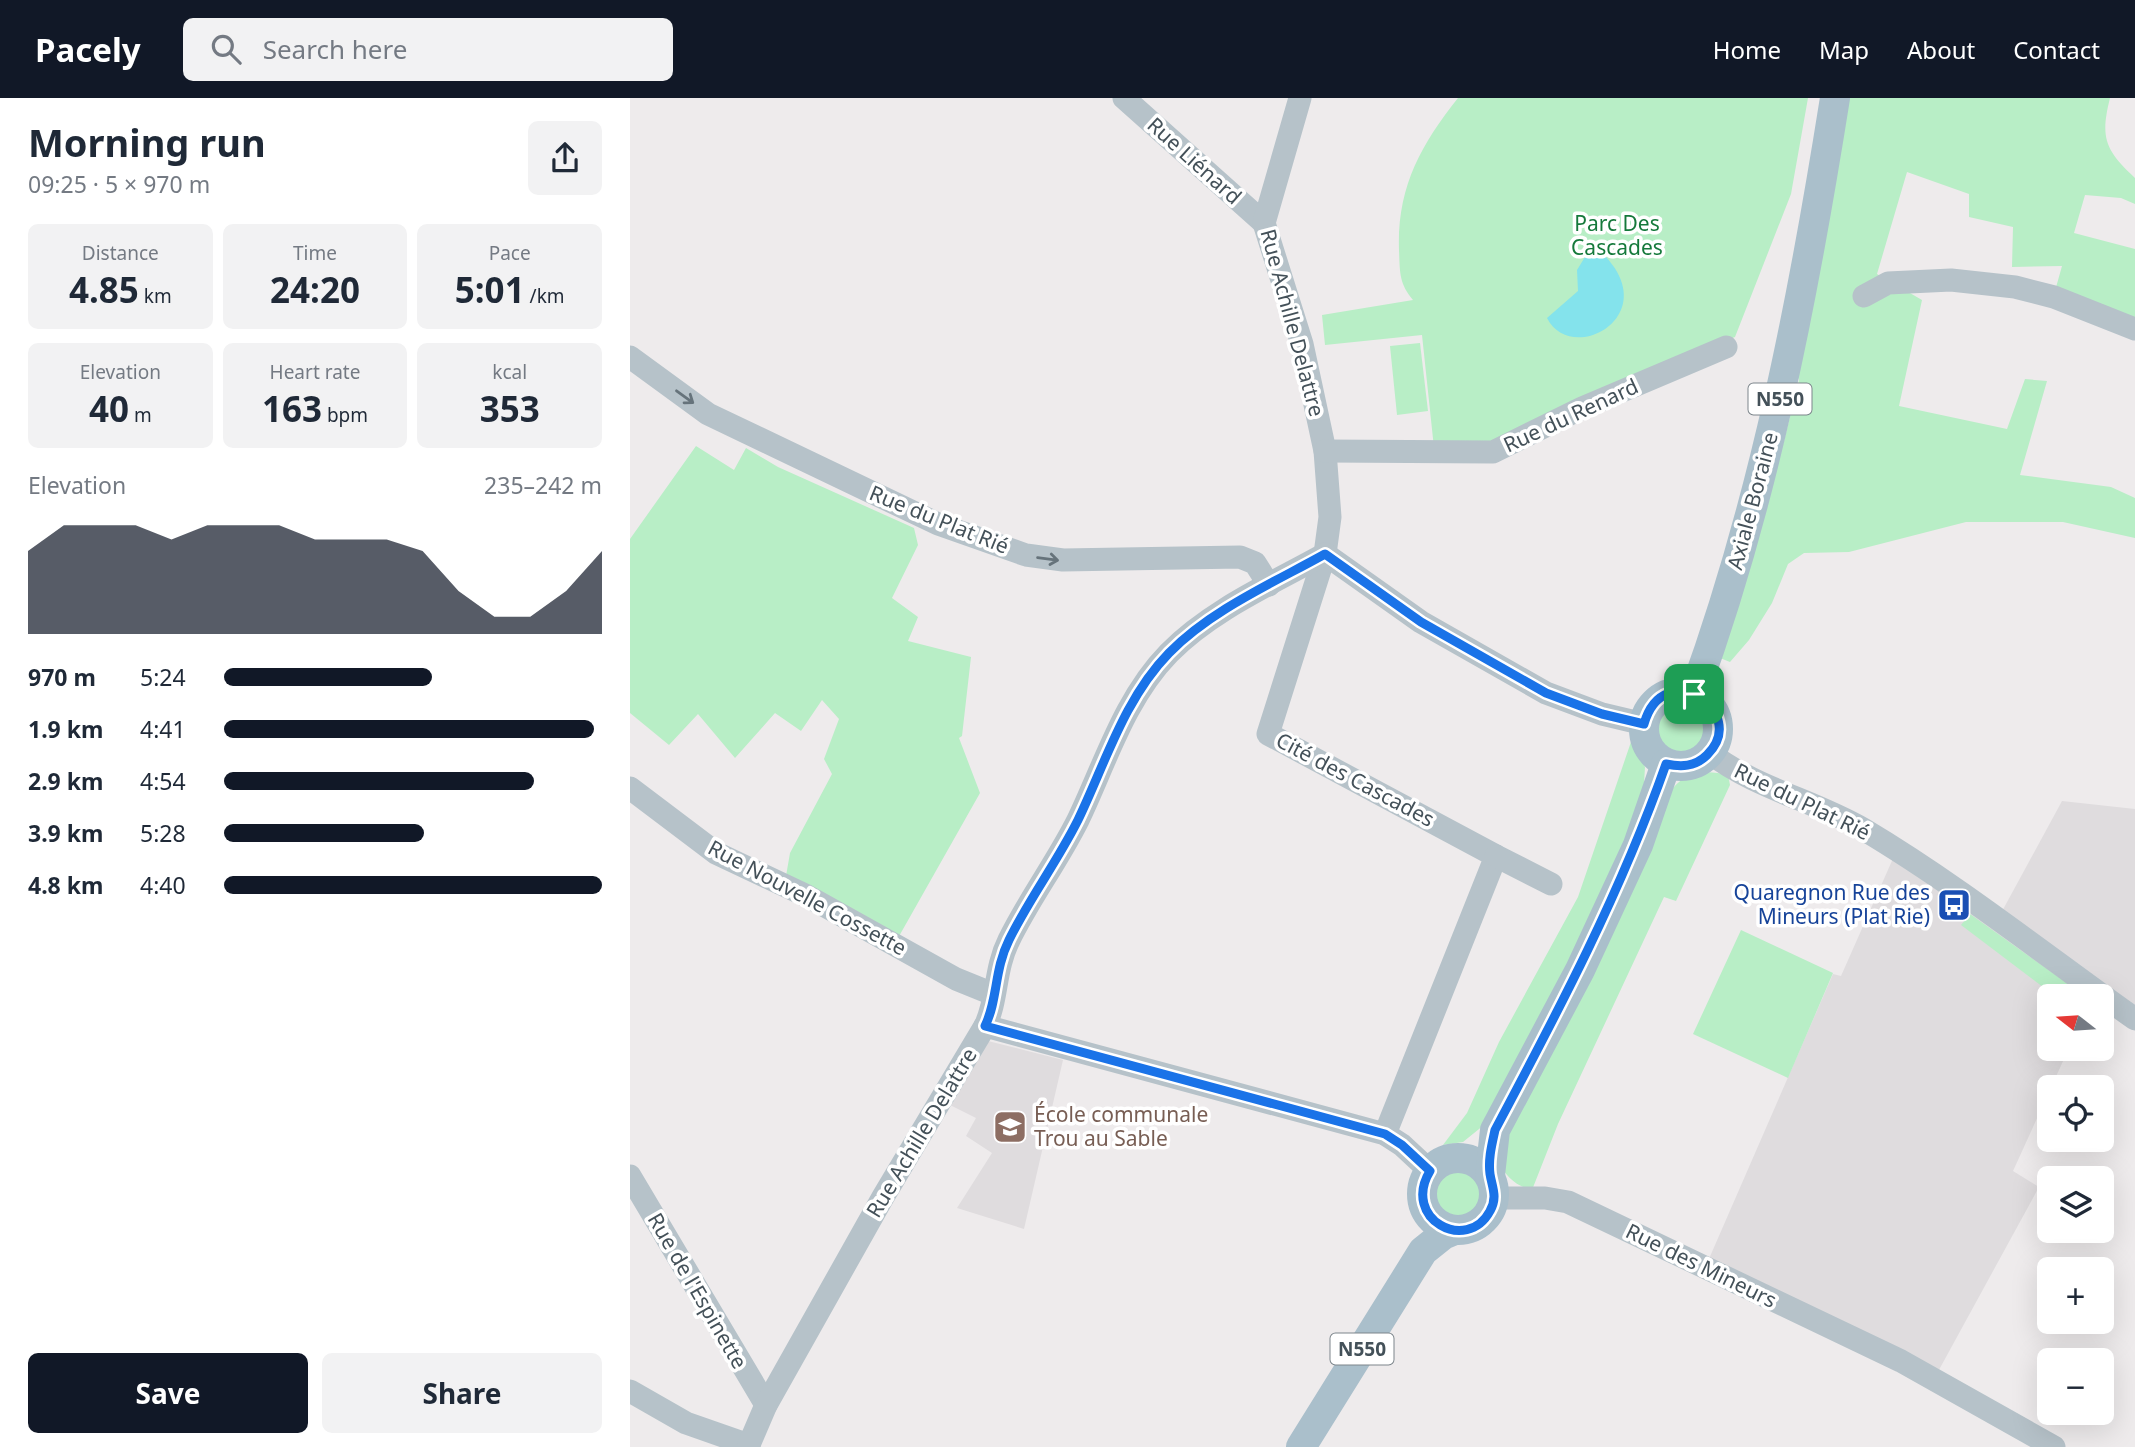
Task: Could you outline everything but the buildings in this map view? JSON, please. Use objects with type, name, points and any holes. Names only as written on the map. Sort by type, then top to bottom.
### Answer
[{"type":"main road","name":"Axiale Boraine","points":[[1694,694],[1744,537],[1790,358],[1835,98]]},
{"type":"main road","points":[[1672,692],[1694,694],[1704,699],[1717,719],[1716,743],[1710,753],[1690,765],[1666,764],[1651,752],[1644,724],[1647,713],[1661,696],[1672,692]]},
{"type":"main road","name":"N550","points":[[1423,1251],[1425,1208],[1422,1189],[1430,1171],[1438,1163],[1461,1158],[1495,1130],[1580,970],[1638,845],[1666,764]]},
{"type":"main road","name":"N550","points":[[1301,1447],[1423,1251],[1443,1235],[1474,1227],[1484,1220],[1492,1187],[1495,1130]]},
{"type":"main road","points":[[1461,1158],[1472,1160],[1492,1187]]},
{"type":"main road","points":[[1425,1208],[1437,1223],[1455,1230]]},
{"type":"street","name":"Rue Liénard","points":[[1124,98],[1264,223]]},
{"type":"street","name":"Rue Achille Delattre","points":[[748,1446],[766,1405],[883,1197],[993,1012],[993,994],[1001,959],[1010,938],[1053,867],[1122,720],[1151,672],[1191,633],[1325,554],[1330,517],[1325,451],[1302,344],[1264,223],[1300,98]]},
{"type":"street","points":[[1864,296],[1888,284],[1951,280],[2015,287],[2054,297],[2135,329]]},
{"type":"street","name":"Rue du Renard","points":[[1325,451],[1493,452],[1582,408],[1726,347]]},
{"type":"street","name":"Rue du Plat Rié","points":[[630,356],[708,414],[938,524],[988,542],[1026,555],[1063,560],[1240,557],[1255,563],[1269,585]]},
{"type":"street","points":[[1325,554],[1421,622],[1546,693],[1602,714],[1644,724]]},
{"type":"street","name":"Cité des Cascades","points":[[1325,554],[1268,734],[1551,884]]},
{"type":"street","name":"Rue du Plat Rié","points":[[1710,753],[1735,772],[1861,828],[1906,856],[2135,1019]]},
{"type":"street","name":"Rue Nouvelle Cossette","points":[[630,788],[716,853],[807,896],[956,979],[993,994]]},
{"type":"street","points":[[1385,1134],[1496,856]]},
{"type":"street","points":[[985,1026],[1385,1134],[1402,1145],[1430,1171]]},
{"type":"street","name":"Rue de l'Espinette","points":[[630,1176],[766,1405]]},
{"type":"street","name":"Rue des Mineurs","points":[[1492,1187],[1569,1202],[1901,1362],[2054,1447]]},
{"type":"street","points":[[630,1391],[686,1423],[748,1446]]},
{"type":"shaded area","points":[[2062,801],[2135,809],[2135,1011],[2114,996],[2114,984],[2097,984],[2000,915]]},
{"type":"shaded area","points":[[1895,854],[2077,984],[2037,984],[2037,1061],[2063,1061],[2057,1075],[2037,1075],[2037,1118],[2013,1171],[2037,1186],[2037,1191],[1934,1379],[1705,1268],[1833,974],[1841,976]]},
{"type":"shaded area","name":"École communale Trou au Sable","points":[[988,1041],[1063,1060],[1024,1229],[957,1208],[992,1153],[966,1136],[976,1118],[950,1105]]},
{"type":"green space","name":"Parc Des Cascades","points":[[1458,98],[1808,98],[1791,194],[1735,337],[1577,403],[1494,448],[1434,448],[1422,335],[1325,345],[1322,315],[1413,300],[1405,288],[1400,271],[1399,228],[1402,207],[1422,151]]},
{"type":"green space","points":[[1845,98],[2110,98],[2105,123],[2106,134],[2111,151],[2135,178],[2135,204],[2121,198],[2085,195],[2074,233],[2135,249],[2135,320],[2055,291],[2062,266],[2012,267],[2013,227],[1969,217],[1969,194],[1907,172],[1877,274],[1922,300],[1899,406],[2007,429],[2025,379],[2047,381],[2020,475],[2111,487],[2135,498],[2135,538],[2063,522],[1966,522],[1849,552],[1804,553],[1788,564],[1772,603],[1749,640],[1730,662],[1715,656],[1784,441],[1799,380],[1795,369]]},
{"type":"green space","points":[[1420,343],[1428,411],[1397,415],[1390,346]]},
{"type":"green space","points":[[696,446],[734,470],[746,448],[778,467],[914,528],[918,545],[892,598],[918,617],[908,641],[971,657],[962,736],[959,738],[980,793],[898,938],[786,876],[790,853],[832,774],[824,759],[839,719],[822,700],[801,731],[775,713],[735,758],[698,714],[669,745],[630,713],[630,539]]},
{"type":"green space","points":[[1675,701],[1687,701],[1697,705],[1705,713],[1709,729],[1705,745],[1697,753],[1687,757],[1675,757],[1665,753],[1657,745],[1653,735],[1653,723],[1657,713],[1665,705]]},
{"type":"green space","points":[[1632,739],[1645,767],[1644,784],[1673,788],[1691,775],[1705,772],[1728,775],[1730,785],[1676,901],[1664,897],[1558,1124],[1532,1190],[1513,1180],[1500,1165],[1484,1125],[1463,1142],[1443,1145],[1467,1113],[1499,1042],[1578,897]]},
{"type":"green space","points":[[1970,914],[2068,984],[2039,984],[1961,925]]},
{"type":"green space","points":[[1741,930],[1833,973],[1788,1078],[1693,1034]]},
{"type":"green space","points":[[1459,1166],[1470,1168],[1479,1174],[1485,1183],[1485,1205],[1479,1214],[1470,1220],[1459,1222],[1448,1220],[1439,1214],[1433,1205],[1431,1194],[1433,1183],[1439,1174],[1448,1168]]},
{"type":"water","points":[[1605,256],[1620,278],[1624,298],[1618,315],[1607,328],[1591,336],[1574,337],[1559,332],[1547,318],[1578,291],[1577,270],[1585,257]]},
{"type":"place","name":"Quaregnon Rue des Mineurs (Plat Rie)","points":[[1954,905]]},
{"type":"place","name":"École communale Trou au Sable","points":[[1010,1127]]},
{"type":"route","points":[[1325,554],[1421,622],[1546,693],[1602,714],[1644,724],[1647,713],[1661,696],[1683,691],[1694,694],[1713,708],[1717,719],[1716,743],[1701,761],[1690,765],[1666,764],[1638,845],[1580,970],[1495,1130],[1489,1159],[1494,1198],[1491,1210],[1484,1220],[1474,1227],[1463,1230],[1446,1228],[1430,1217],[1422,1199],[1422,1189],[1430,1171],[1402,1145],[1385,1134],[985,1026],[993,1012],[995,978],[1010,938],[1053,867],[1077,821],[1122,720],[1151,672],[1191,633],[1250,595],[1325,554]]}]
